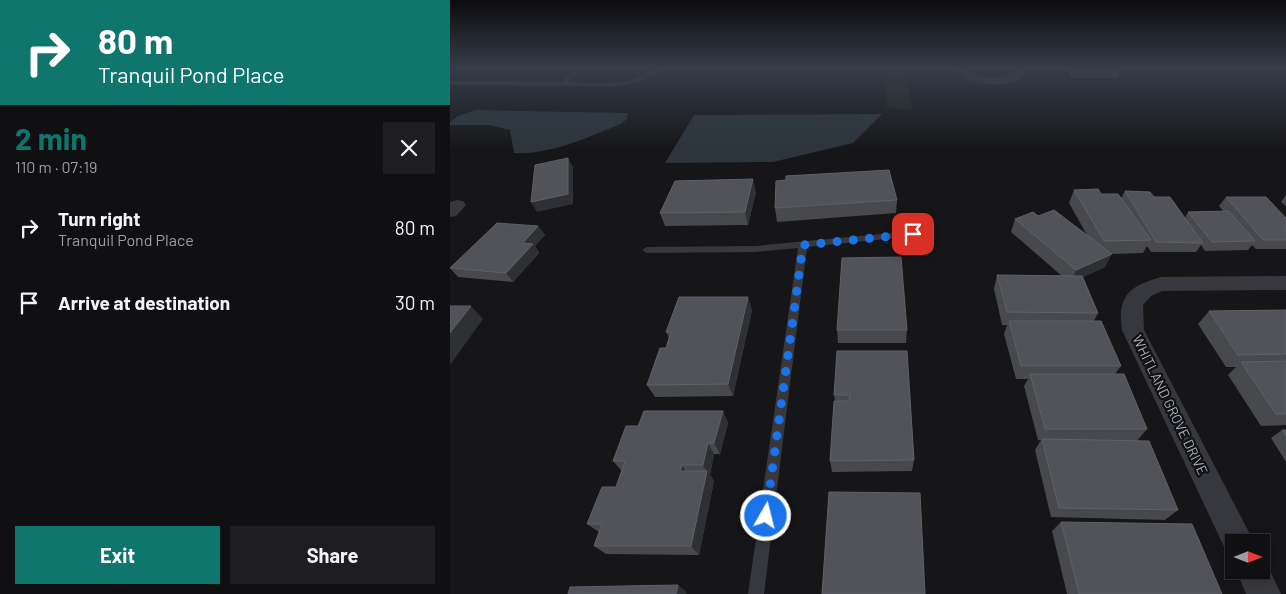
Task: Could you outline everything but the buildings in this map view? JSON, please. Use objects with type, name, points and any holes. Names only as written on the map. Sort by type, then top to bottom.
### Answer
[{"type":"street","name":"WHITLAND GROVE DRIVE","points":[[1234,534],[1133,330],[1130,313],[1133,300],[1144,289],[1161,284],[1286,283]]},
{"type":"street","points":[[1256,579],[1264,594]]},
{"type":"lane","points":[[647,250],[755,249],[913,234]]},
{"type":"lane","points":[[756,594],[803,245]]},
{"type":"shaded area","points":[[887,96],[910,96],[912,110],[887,108]]},
{"type":"shaded area","points":[[476,110],[628,113],[627,119],[621,124],[569,144],[542,151],[514,153],[510,130],[490,125],[450,125],[450,122],[458,116]]},
{"type":"shaded area","points":[[882,114],[853,143],[773,162],[665,163],[694,115]]},
{"type":"route","points":[[766,516],[803,245],[913,234]]}]
